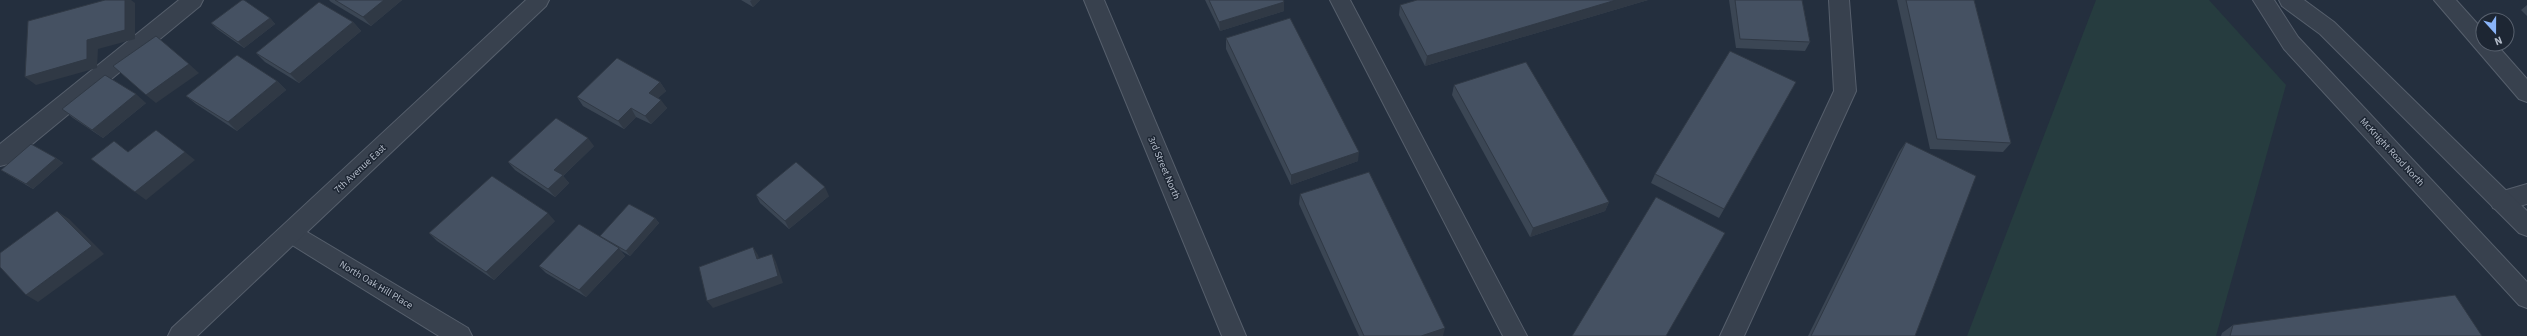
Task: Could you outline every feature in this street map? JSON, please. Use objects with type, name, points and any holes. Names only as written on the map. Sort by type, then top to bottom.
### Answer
[{"type":"street","points":[[0,157],[193,0]]},
{"type":"street","name":"7th Avenue East","points":[[180,336],[292,233],[539,0]]},
{"type":"street","name":"3rd Street North","points":[[1094,0],[1234,336]]},
{"type":"street","points":[[1340,0],[1515,336]]},
{"type":"street","points":[[1732,336],[1845,91],[1839,0]]},
{"type":"street","name":"McKnight Road North","points":[[2263,0],[2291,44],[2527,298]]},
{"type":"street","points":[[2289,0],[2327,28],[2527,226]]},
{"type":"street","points":[[2444,0],[2475,35]]},
{"type":"street","points":[[2490,52],[2527,93]]},
{"type":"street","points":[[2501,201],[2527,194]]},
{"type":"street","name":"North Oak Hill Place","points":[[292,233],[460,336]]},
{"type":"green space","points":[[2096,0],[2209,0],[2286,85],[2216,336],[1967,336]]},
{"type":"building","points":[[105,0],[125,0],[125,30],[87,40],[87,59],[25,77],[28,21]]},
{"type":"building","points":[[242,0],[270,18],[238,42],[211,23]]},
{"type":"building","points":[[335,0],[384,0],[363,17]]},
{"type":"building","points":[[1209,0],[1283,0],[1284,2],[1219,22]]},
{"type":"building","points":[[1417,0],[1616,0],[1427,56],[1400,5]]},
{"type":"building","points":[[1735,0],[1802,0],[1810,42],[1740,39]]},
{"type":"building","points":[[1906,0],[1974,0],[2011,143],[1937,139]]},
{"type":"building","points":[[319,2],[353,22],[290,74],[256,53]]},
{"type":"building","points":[[1290,18],[1359,152],[1291,175],[1226,38]]},
{"type":"building","points":[[156,36],[189,64],[146,95],[113,66]]},
{"type":"building","points":[[1730,51],[1796,82],[1724,209],[1655,174]]},
{"type":"building","points":[[237,55],[277,81],[228,122],[186,96]]},
{"type":"building","points":[[617,58],[660,82],[649,93],[661,100],[645,116],[631,108],[618,121],[577,97]]},
{"type":"building","points":[[1526,62],[1609,202],[1533,228],[1454,85]]},
{"type":"building","points":[[105,75],[136,94],[92,130],[62,109]]},
{"type":"building","points":[[556,118],[588,138],[554,170],[563,175],[548,189],[508,162]]},
{"type":"building","points":[[156,130],[185,152],[135,192],[91,159],[114,141],[128,152]]},
{"type":"building","points":[[1906,142],[1976,176],[1915,336],[1811,336]]},
{"type":"building","points":[[31,144],[56,158],[26,184],[1,170]]},
{"type":"building","points":[[796,162],[825,187],[785,221],[756,195]]},
{"type":"building","points":[[1369,172],[1445,328],[1421,336],[1364,336],[1300,194]]},
{"type":"building","points":[[492,176],[548,213],[486,272],[429,233]]},
{"type":"building","points":[[1656,197],[1725,233],[1666,336],[1572,336]]},
{"type":"building","points":[[629,204],[655,218],[626,251],[600,236]]},
{"type":"building","points":[[57,211],[92,246],[26,295],[0,267],[0,253]]},
{"type":"building","points":[[579,224],[619,248],[579,290],[539,266]]},
{"type":"building","points":[[753,247],[757,259],[772,254],[778,276],[707,301],[699,267]]},
{"type":"building","points":[[2455,295],[2482,336],[2230,336],[2233,325]]}]
